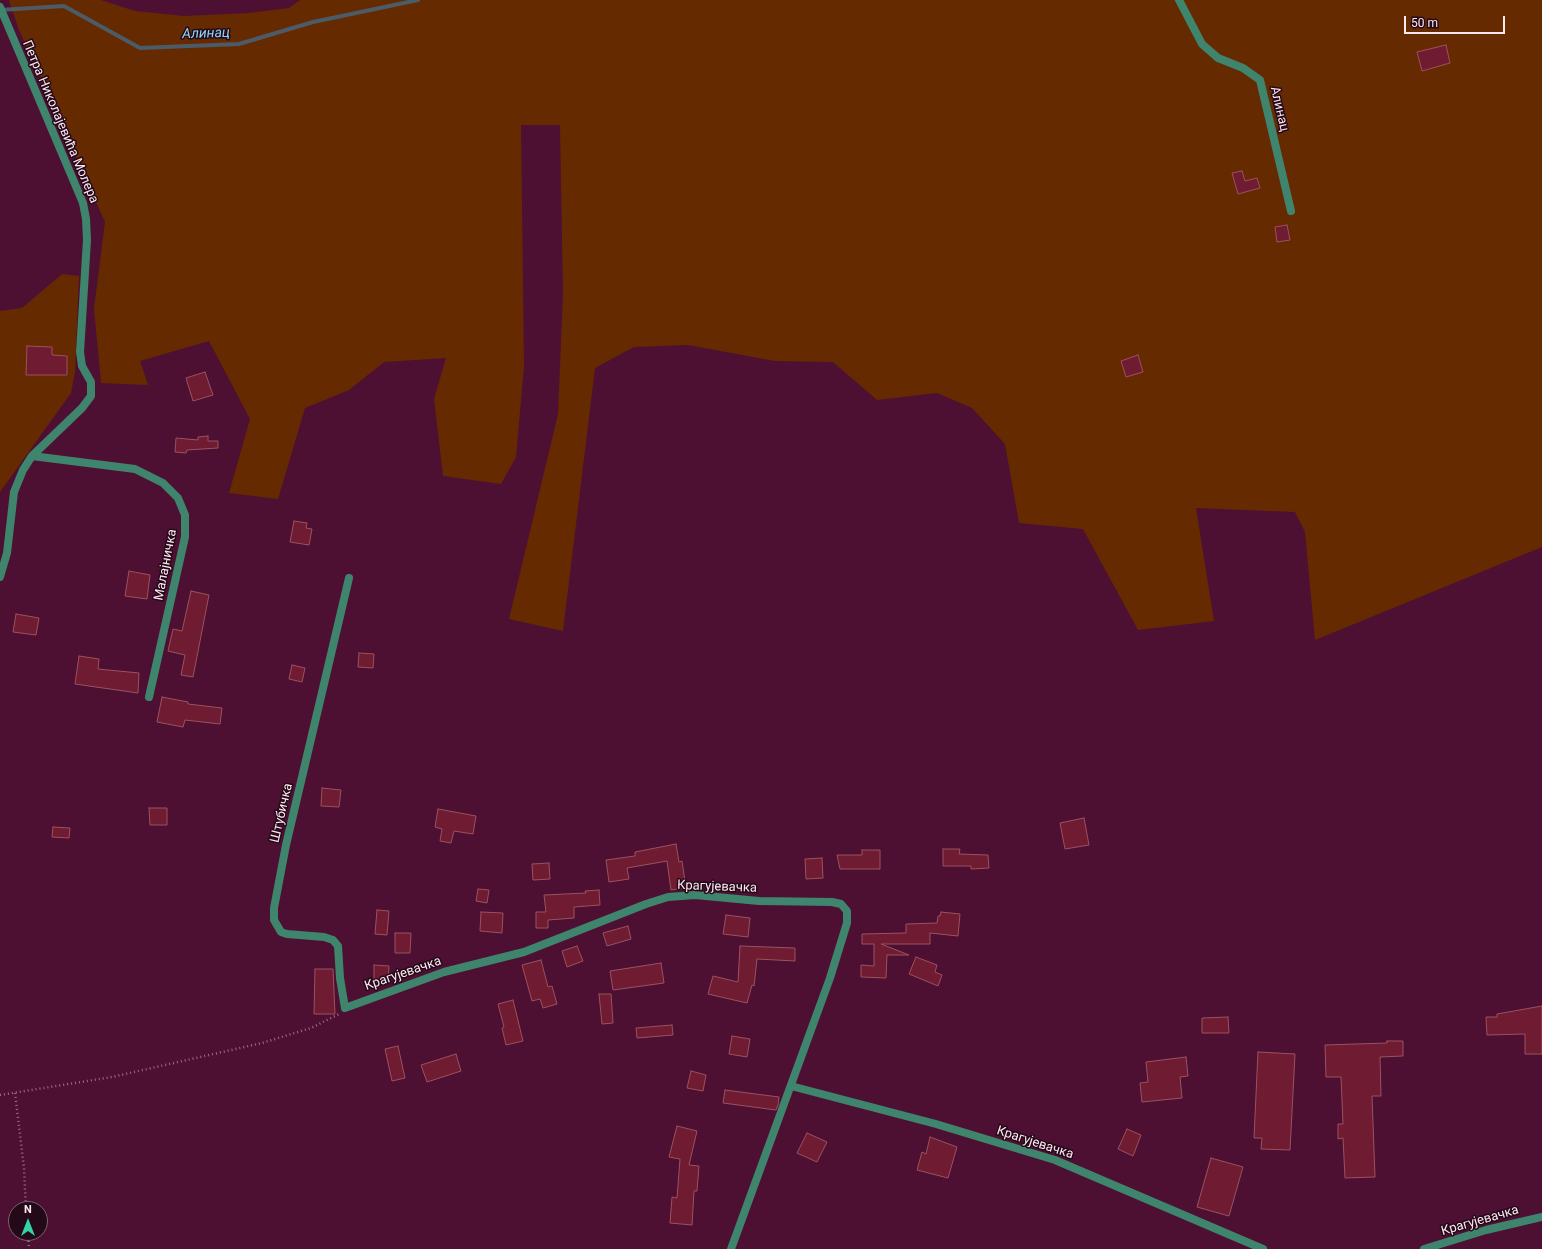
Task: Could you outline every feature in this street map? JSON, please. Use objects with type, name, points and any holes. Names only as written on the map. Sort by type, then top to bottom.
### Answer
[{"type":"street","name":"Алинац","points":[[1180,0],[1202,44],[1218,58],[1243,68],[1260,80],[1291,211]]},
{"type":"street","name":"Петра Николајевића Молера","points":[[0,7],[83,203],[86,219],[87,240],[80,352],[82,366],[91,382],[91,396],[82,408],[32,456],[23,470],[14,492],[7,553],[0,577]]},
{"type":"street","name":"Малајничка","points":[[32,456],[125,467],[140,471],[154,477],[167,486],[178,498],[182,506],[186,522],[185,538],[149,697]]},
{"type":"street","name":"Штубичка","points":[[345,1008],[341,991],[338,946],[333,940],[324,937],[287,934],[281,932],[274,920],[274,908],[286,846],[349,578]]},
{"type":"street","name":"Крагујевачка","points":[[345,1008],[444,972],[524,952],[646,904],[668,897],[695,895],[759,901],[837,902],[847,911],[847,923],[830,978],[731,1249]]},
{"type":"street","name":"Крагујевачка","points":[[791,1086],[936,1124],[1055,1160],[1263,1249]]},
{"type":"street","name":"Крагујевачка","points":[[1424,1249],[1486,1230],[1542,1216]]},
{"type":"path","points":[[0,1095],[112,1077],[262,1043],[311,1028],[337,1016],[345,1008]]},
{"type":"path","points":[[15,1093],[24,1168],[26,1201]]},
{"type":"shaded area","points":[[9,0],[101,0],[135,11],[184,16],[249,13],[289,8],[300,0],[1542,0],[1542,547],[1315,640],[1305,532],[1295,512],[1196,508],[1214,621],[1138,630],[1083,529],[1019,523],[1005,444],[972,408],[937,393],[877,400],[833,362],[775,361],[688,345],[634,347],[595,368],[563,631],[509,619],[558,414],[563,294],[560,125],[521,125],[524,366],[516,457],[501,484],[443,476],[434,399],[446,358],[384,362],[349,390],[305,408],[278,499],[229,493],[250,419],[209,341],[140,361],[148,385],[101,383],[94,309],[105,222],[19,30]]},
{"type":"shaded area","points":[[62,274],[79,276],[75,372],[71,393],[0,492],[0,311],[22,308]]},
{"type":"building","points":[[1446,45],[1450,63],[1422,71],[1417,52]]},
{"type":"building","points":[[1242,171],[1245,181],[1257,178],[1260,188],[1238,194],[1232,173]]},
{"type":"building","points":[[1287,225],[1290,240],[1277,242],[1275,227]]},
{"type":"building","points":[[27,346],[52,347],[52,355],[67,356],[67,375],[26,375]]},
{"type":"building","points":[[1138,355],[1143,372],[1126,377],[1121,361]]},
{"type":"building","points":[[205,372],[213,395],[193,401],[186,378]]},
{"type":"building","points":[[208,436],[208,441],[218,441],[218,448],[187,450],[186,453],[175,452],[176,438],[198,440],[198,437]]},
{"type":"building","points":[[294,521],[307,523],[306,528],[312,529],[309,545],[290,542]]},
{"type":"building","points":[[129,571],[150,575],[147,599],[125,596]]},
{"type":"building","points":[[191,591],[209,595],[193,677],[181,675],[185,655],[168,651],[173,629],[182,631]]},
{"type":"building","points":[[16,614],[39,618],[36,635],[13,632]]},
{"type":"building","points":[[359,653],[374,654],[373,668],[358,667]]},
{"type":"building","points":[[79,656],[99,659],[98,669],[139,673],[138,693],[75,684]]},
{"type":"building","points":[[292,665],[305,668],[302,682],[289,679]]},
{"type":"building","points":[[162,697],[188,702],[188,704],[222,708],[220,724],[185,720],[183,727],[157,722]]},
{"type":"building","points":[[322,788],[341,790],[339,807],[321,806]]},
{"type":"building","points":[[149,808],[167,808],[167,825],[150,825]]},
{"type":"building","points":[[438,809],[476,816],[473,834],[454,831],[451,843],[440,841],[442,829],[435,827]]},
{"type":"building","points":[[1084,818],[1089,845],[1065,849],[1060,823]]},
{"type":"building","points":[[53,827],[70,828],[69,838],[52,837]]},
{"type":"building","points":[[676,844],[679,862],[682,861],[686,888],[671,890],[667,861],[627,868],[629,879],[609,882],[606,860],[635,856],[635,852]]},
{"type":"building","points":[[943,849],[960,849],[959,854],[988,855],[989,868],[971,869],[971,866],[943,866]]},
{"type":"building","points":[[862,850],[880,850],[880,869],[840,869],[837,855],[862,855]]},
{"type":"building","points":[[822,858],[823,878],[806,879],[805,859]]},
{"type":"building","points":[[549,863],[550,879],[533,880],[532,864]]},
{"type":"building","points":[[478,889],[489,890],[487,903],[476,901]]},
{"type":"building","points":[[599,890],[600,905],[574,907],[574,918],[548,920],[548,928],[536,928],[536,912],[546,912],[544,895],[586,893],[585,891]]},
{"type":"building","points":[[377,910],[389,911],[387,935],[375,934]]},
{"type":"building","points":[[481,912],[503,913],[502,933],[480,931]]},
{"type":"building","points":[[941,912],[960,914],[958,936],[930,933],[930,944],[881,944],[909,955],[887,955],[886,978],[861,977],[861,965],[874,966],[874,944],[862,944],[862,934],[906,933],[906,924],[937,923],[938,916],[940,916]]},
{"type":"building","points":[[726,915],[750,918],[748,937],[723,934]]},
{"type":"building","points":[[628,926],[631,939],[607,946],[603,933]]},
{"type":"building","points":[[395,933],[411,933],[410,953],[395,953]]},
{"type":"building","points":[[577,946],[583,961],[567,967],[562,951]]},
{"type":"building","points":[[740,946],[795,948],[795,961],[757,959],[754,986],[752,985],[747,1003],[708,994],[713,976],[738,982]]},
{"type":"building","points":[[916,957],[937,965],[935,972],[942,975],[938,986],[909,974]]},
{"type":"building","points":[[541,960],[548,987],[552,986],[557,1004],[543,1008],[540,999],[532,1001],[522,965]]},
{"type":"building","points":[[661,963],[664,983],[613,990],[610,971]]},
{"type":"building","points":[[374,965],[389,966],[388,982],[374,982]]},
{"type":"building","points":[[315,969],[333,969],[335,1014],[314,1014]]},
{"type":"building","points":[[599,994],[611,994],[613,1023],[602,1024]]},
{"type":"building","points":[[513,1000],[523,1041],[506,1045],[502,1028],[504,1027],[498,1004]]},
{"type":"building","points":[[1542,1006],[1542,1054],[1525,1054],[1525,1034],[1487,1035],[1486,1017],[1497,1017],[1497,1014]]},
{"type":"building","points":[[1228,1017],[1229,1033],[1202,1033],[1202,1018]]},
{"type":"building","points":[[672,1025],[673,1035],[637,1038],[636,1028]]},
{"type":"building","points":[[732,1036],[750,1039],[747,1057],[729,1054]]},
{"type":"building","points":[[1387,1041],[1403,1041],[1403,1056],[1380,1057],[1381,1096],[1372,1096],[1375,1177],[1345,1178],[1343,1138],[1338,1139],[1338,1124],[1343,1124],[1341,1077],[1326,1077],[1325,1045],[1387,1043]]},
{"type":"building","points":[[398,1046],[405,1078],[392,1081],[385,1049]]},
{"type":"building","points":[[1258,1052],[1295,1054],[1290,1150],[1261,1149],[1262,1138],[1254,1138]]},
{"type":"building","points":[[456,1054],[461,1071],[427,1082],[421,1065]]},
{"type":"building","points":[[1186,1057],[1188,1076],[1180,1077],[1182,1098],[1142,1102],[1140,1083],[1148,1082],[1146,1062]]},
{"type":"building","points":[[691,1071],[706,1075],[703,1091],[687,1088]]},
{"type":"building","points":[[725,1090],[779,1097],[778,1105],[776,1110],[723,1103]]},
{"type":"building","points":[[677,1126],[697,1131],[689,1165],[699,1166],[697,1191],[694,1191],[692,1225],[670,1223],[672,1197],[677,1198],[680,1159],[669,1157]]},
{"type":"building","points":[[1127,1129],[1141,1135],[1133,1156],[1118,1149]]},
{"type":"building","points":[[807,1133],[827,1142],[817,1162],[797,1153]]},
{"type":"building","points":[[930,1137],[957,1147],[948,1178],[917,1170],[922,1152],[926,1154]]},
{"type":"building","points":[[1211,1158],[1243,1167],[1229,1216],[1197,1207]]},
{"type":"waterway","name":"Алинац","points":[[0,10],[64,6],[140,48],[239,44],[313,22],[418,0]]}]
